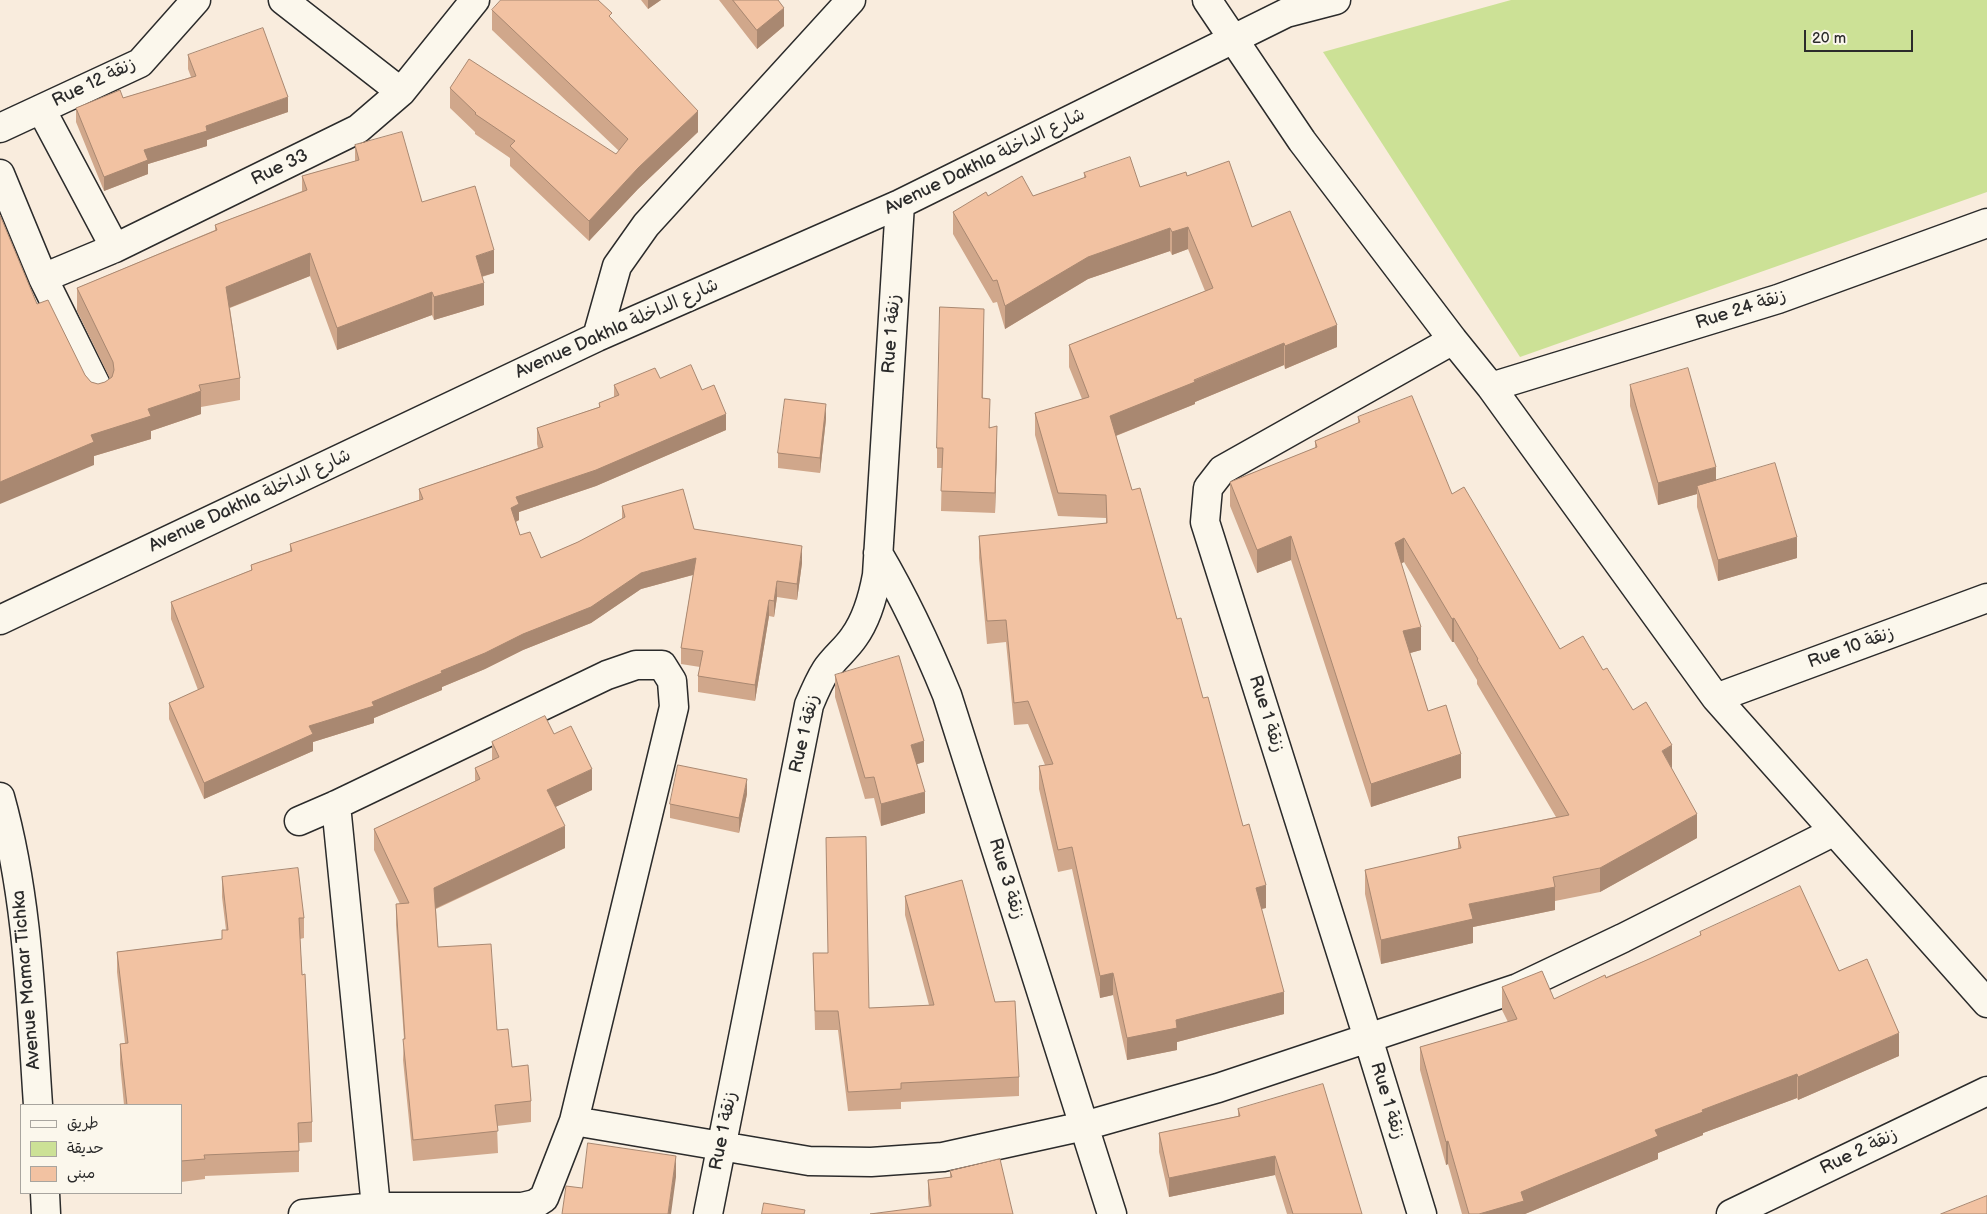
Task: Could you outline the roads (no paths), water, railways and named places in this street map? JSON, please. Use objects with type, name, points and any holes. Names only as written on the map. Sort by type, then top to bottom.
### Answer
[{"type":"street","name":"Rue 12 زنقة","points":[[0,128],[140,63],[196,0]]},
{"type":"street","points":[[283,0],[401,92]]},
{"type":"street","name":"Rue 33","points":[[43,278],[115,248],[358,129],[401,92],[475,0]]},
{"type":"street","points":[[596,336],[616,266],[646,225],[852,0]]},
{"type":"street","points":[[1207,0],[1302,141],[1491,387],[1716,698],[1833,832],[1987,1003]]},
{"type":"street","name":"Avenue Dakhla شارع الداخلة","points":[[0,620],[596,336],[900,204],[1286,13],[1336,0]]},
{"type":"street","points":[[41,109],[115,248]]},
{"type":"street","points":[[0,174],[43,278],[99,390]]},
{"type":"street","name":"Rue 1 زنقة","points":[[708,1214],[810,705],[826,669],[854,637],[865,618],[873,597],[877,575],[900,204]]},
{"type":"street","name":"Rue 24 زنقة","points":[[1491,387],[1778,299],[1987,223]]},
{"type":"street","name":"Rue 1 زنقة","points":[[1422,1214],[1206,522],[1208,488],[1222,470],[1453,340]]},
{"type":"street","name":"Rue 3 زنقة","points":[[878,552],[916,622],[947,695],[1112,1214]]},
{"type":"street","name":"Rue 10 زنقة","points":[[1716,698],[1987,598]]},
{"type":"street","points":[[299,821],[607,675],[636,665],[662,665],[672,681],[674,706],[574,1121],[544,1198],[535,1204],[522,1207],[376,1208],[304,1214]]},
{"type":"street","name":"Avenue Mamar Tichka","points":[[0,797],[8,825],[26,925],[38,1104]]},
{"type":"street","points":[[336,805],[376,1208]]},
{"type":"street","points":[[574,1121],[809,1161],[871,1162],[943,1157],[1084,1126],[1218,1088],[1518,988],[1623,938],[1833,832]]},
{"type":"street","name":"Rue 2 زنقة","points":[[1731,1214],[1987,1091]]},
{"type":"street","points":[[45,1194],[46,1214]]}]
